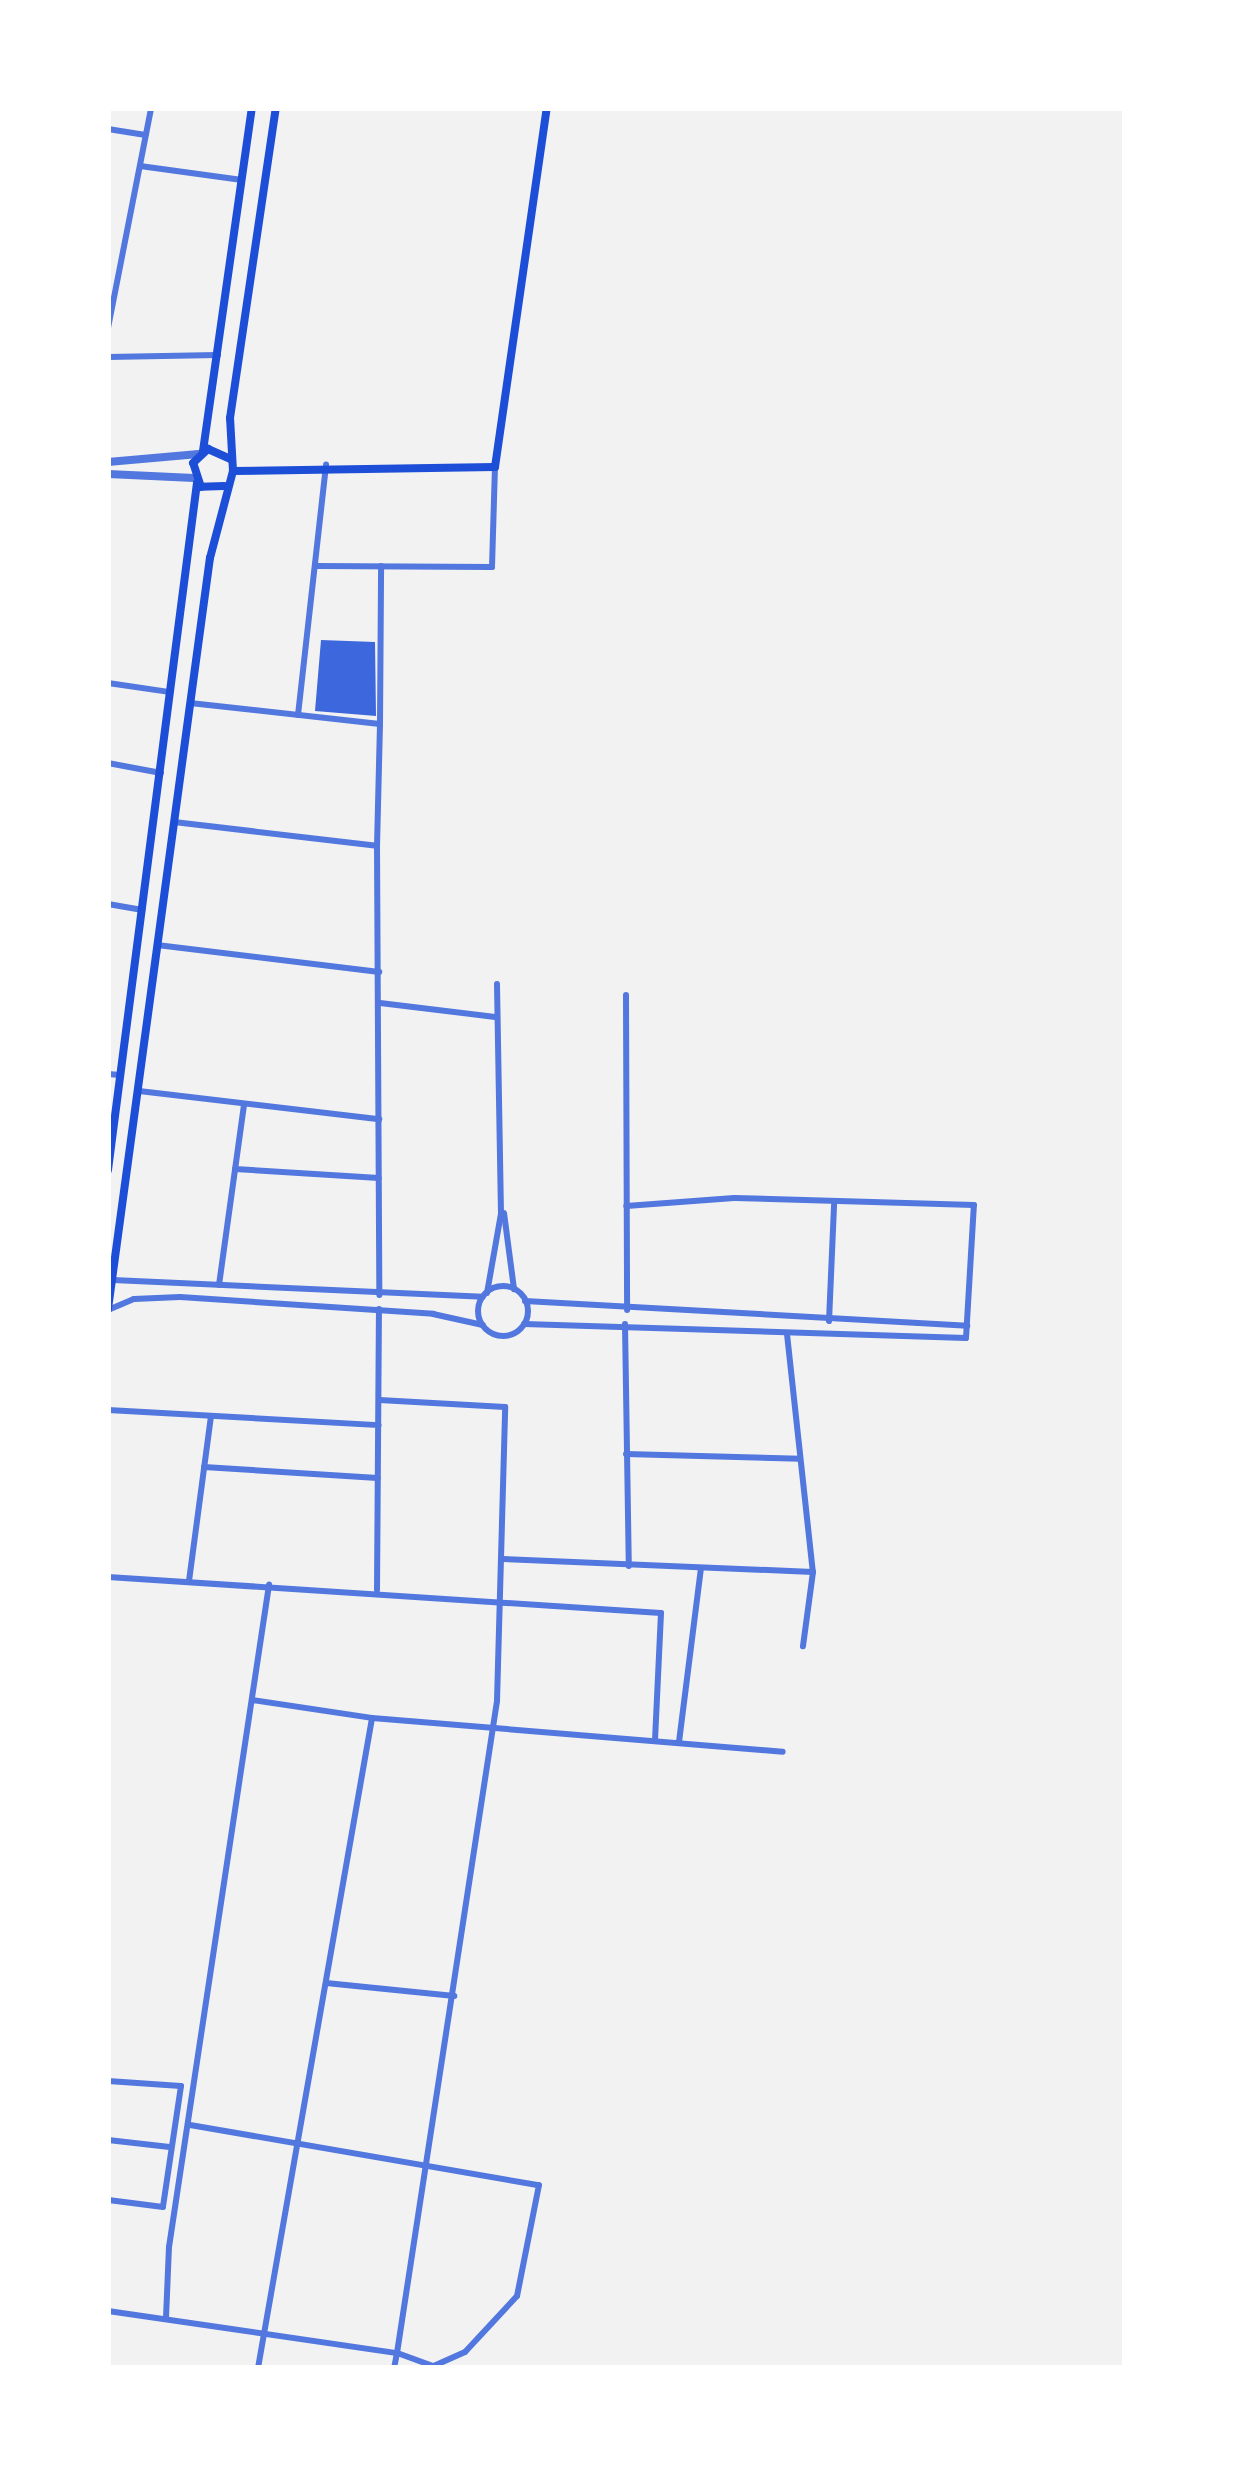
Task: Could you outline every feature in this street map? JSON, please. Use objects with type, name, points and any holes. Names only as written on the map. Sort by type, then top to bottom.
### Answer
[{"type":"main road","points":[[108,1170],[172,693],[195,481],[218,355],[252,108]]},
{"type":"main road","points":[[108,1305],[190,703],[232,465],[230,418],[276,108]]},
{"type":"main road","points":[[201,452],[232,465],[495,467],[547,108]]},
{"type":"main road","points":[[195,481],[211,490],[226,485]]},
{"type":"street","points":[[108,328],[151,108]]},
{"type":"street","points":[[108,129],[146,135]]},
{"type":"street","points":[[140,166],[242,180]]},
{"type":"street","points":[[108,357],[218,355]]},
{"type":"street","points":[[108,462],[201,452]]},
{"type":"street","points":[[298,715],[326,465]]},
{"type":"street","points":[[315,566],[492,566],[495,467]]},
{"type":"street","points":[[108,474],[195,481]]},
{"type":"street","points":[[379,1295],[381,566]]},
{"type":"street","points":[[108,683],[172,693]]},
{"type":"street","points":[[190,703],[380,724]]},
{"type":"street","points":[[108,764],[161,773]]},
{"type":"street","points":[[174,822],[377,846]]},
{"type":"street","points":[[108,904],[142,910]]},
{"type":"street","points":[[157,944],[380,972]]},
{"type":"street","points":[[497,984],[500,1186],[514,1290],[525,1301],[627,1312],[967,1326]]},
{"type":"street","points":[[626,995],[627,1312]]},
{"type":"street","points":[[380,1003],[497,1018]]},
{"type":"street","points":[[108,1074],[120,1075]]},
{"type":"street","points":[[137,1090],[380,1119]]},
{"type":"street","points":[[219,1285],[244,1104]]},
{"type":"street","points":[[235,1169],[379,1178]]},
{"type":"street","points":[[483,1325],[500,1186]]},
{"type":"street","points":[[108,1305],[161,1298],[379,1309],[483,1325],[503,1336],[524,1324],[625,1324],[966,1338],[974,1205],[734,1198],[626,1206]]},
{"type":"street","points":[[830,1321],[834,1203]]},
{"type":"street","points":[[110,1278],[379,1295],[485,1295],[514,1290]]},
{"type":"street","points":[[524,1324],[525,1301]]},
{"type":"street","points":[[376,1590],[379,1309]]},
{"type":"street","points":[[625,1324],[629,1567]]},
{"type":"street","points":[[787,1333],[813,1573],[803,1646]]},
{"type":"street","points":[[379,1400],[506,1407],[494,1726],[394,2368]]},
{"type":"street","points":[[108,1410],[379,1426]]},
{"type":"street","points":[[189,1581],[211,1416]]},
{"type":"street","points":[[626,1454],[800,1459]]},
{"type":"street","points":[[204,1466],[378,1478]]},
{"type":"street","points":[[502,1559],[813,1573]]},
{"type":"street","points":[[679,1742],[701,1569]]},
{"type":"street","points":[[108,1577],[376,1590],[661,1613],[655,1740]]},
{"type":"street","points":[[166,2318],[269,1585]]},
{"type":"street","points":[[252,1700],[372,1718],[783,1752]]},
{"type":"street","points":[[258,2368],[372,1718]]},
{"type":"street","points":[[326,1983],[454,1996]]},
{"type":"street","points":[[108,2081],[181,2086],[163,2207],[108,2200]]},
{"type":"street","points":[[108,2311],[397,2353],[433,2366],[465,2352],[518,2296],[539,2185],[426,2163],[300,2148],[190,2125]]},
{"type":"street","points":[[108,2140],[172,2147]]},
{"type":"building","points":[[321,640],[375,642],[376,716],[315,711]]}]
